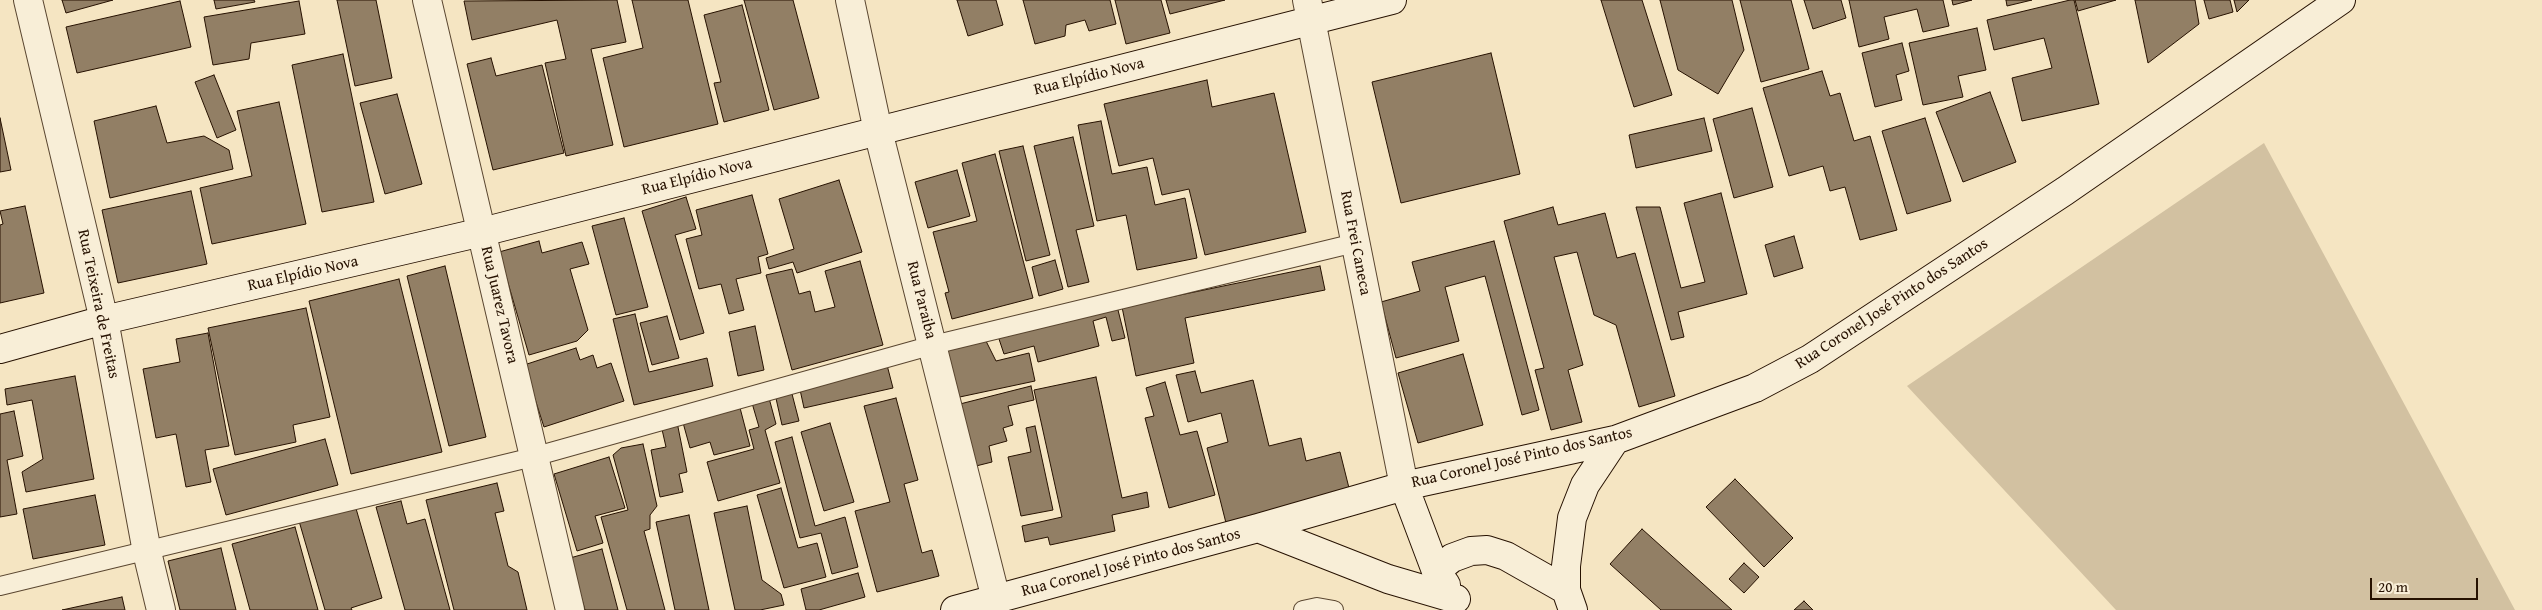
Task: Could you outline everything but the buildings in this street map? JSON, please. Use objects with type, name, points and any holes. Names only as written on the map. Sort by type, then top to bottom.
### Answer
[{"type":"street","name":"Rua Teixeira de Freitas","points":[[28,0],[104,320],[147,552],[161,610]]},
{"type":"street","name":"Rua Juarez Tavora","points":[[427,0],[570,610]]},
{"type":"street","name":"Rua Paraiba","points":[[850,0],[878,131],[996,600]]},
{"type":"street","name":"Rua Elpídio Nova","points":[[0,349],[104,320],[482,232],[878,131],[1309,11],[1392,0]]},
{"type":"street","name":"Rua Coronel José Pinto dos Santos","points":[[955,610],[1258,528],[1404,486],[1615,440],[1755,388],[1810,359],[2065,191],[2341,0]]},
{"type":"street","name":"Rua Frei Caneca","points":[[1309,11],[1404,486],[1436,571],[1461,605]]},
{"type":"street","points":[[1570,600],[1566,566],[1572,518],[1585,485],[1615,440]]},
{"type":"street","points":[[1258,528],[1388,579],[1461,605]]},
{"type":"street","points":[[1436,571],[1452,558],[1471,551],[1487,550],[1506,556],[1570,600]]},
{"type":"lane","points":[[0,586],[147,552],[533,457],[933,345],[1355,243]]},
{"type":"lane","points":[[1303,610],[1317,607],[1334,610]]},
{"type":"shaded area","points":[[2264,143],[2515,610],[2116,610],[1907,386]]}]
